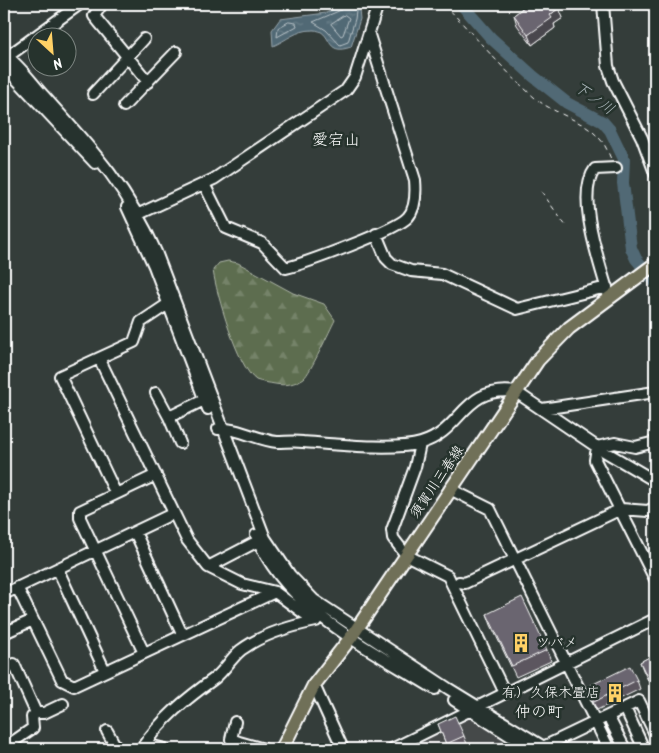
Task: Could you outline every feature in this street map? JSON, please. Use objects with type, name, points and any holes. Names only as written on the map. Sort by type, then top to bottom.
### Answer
[{"type":"main road","name":"須賀川三春線","points":[[282,749],[314,685],[354,632],[538,360],[608,292],[655,264]]},
{"type":"street","points":[[5,59],[80,4]]},
{"type":"street","points":[[102,4],[94,16],[148,82]]},
{"type":"street","points":[[139,214],[204,184],[346,90],[355,77],[378,4]]},
{"type":"street","points":[[603,4],[608,66],[642,138],[655,173]]},
{"type":"street","points":[[204,184],[226,228],[262,243],[286,268],[303,264],[376,234],[401,223],[408,217],[414,202],[415,185],[369,35]]},
{"type":"street","points":[[93,94],[144,39]]},
{"type":"street","points":[[124,106],[176,52]]},
{"type":"street","points":[[5,59],[99,157],[125,191],[139,214],[156,252],[258,541],[281,578],[306,603],[326,619],[354,632]]},
{"type":"street","points":[[5,59],[94,161],[120,194],[154,266],[204,400],[219,429],[265,538],[290,575],[314,600],[354,632],[475,709],[531,749]]},
{"type":"street","points":[[376,234],[383,253],[392,264],[411,271],[442,274],[517,309],[608,292],[589,225],[589,189],[596,169],[616,168]]},
{"type":"street","points":[[116,494],[60,376],[134,342],[140,322],[168,304]]},
{"type":"street","points":[[99,358],[187,540],[208,567],[242,584],[275,592],[309,617],[310,622]]},
{"type":"street","points":[[219,429],[276,442],[395,446],[420,444],[451,424],[476,398],[499,391],[516,392],[596,447],[655,481]]},
{"type":"street","points":[[542,409],[655,392]]},
{"type":"street","points":[[156,393],[180,442]]},
{"type":"street","points":[[169,417],[204,400]]},
{"type":"street","points":[[596,447],[615,443],[635,446],[655,442]]},
{"type":"street","points":[[420,444],[416,467],[392,530],[393,538],[406,555],[448,576],[506,693]]},
{"type":"street","points":[[596,447],[596,460],[621,509],[651,559],[655,579]]},
{"type":"street","points":[[144,653],[80,518],[80,511],[156,475]]},
{"type":"street","points":[[450,488],[490,509],[516,558],[609,749]]},
{"type":"street","points":[[459,582],[464,583],[621,509],[648,511],[655,507]]},
{"type":"street","points":[[4,594],[58,570],[95,550],[174,513]]},
{"type":"street","points":[[135,532],[182,634]]},
{"type":"street","points":[[208,567],[258,541]]},
{"type":"street","points":[[58,570],[105,672]]},
{"type":"street","points":[[17,587],[62,680],[74,686],[275,592]]},
{"type":"street","points":[[143,747],[158,726],[182,702],[216,677],[241,651],[263,638],[310,622],[326,619]]},
{"type":"street","points":[[392,749],[655,619]]},
{"type":"street","points":[[4,633],[33,620]]},
{"type":"street","points":[[14,664],[36,712]]},
{"type":"street","points":[[314,685],[343,749]]},
{"type":"street","points":[[475,709],[545,748],[639,701],[655,734]]},
{"type":"street","points":[[36,712],[44,713],[63,704]]},
{"type":"street","points":[[625,708],[644,749]]},
{"type":"street","points":[[4,748],[33,728],[32,718],[36,712]]},
{"type":"street","points":[[608,716],[625,749]]},
{"type":"street","points":[[235,722],[231,739],[238,746],[264,749]]},
{"type":"street","points":[[107,731],[117,749]]},
{"type":"street","points":[[143,747],[165,749]]},
{"type":"path","points":[[444,4],[507,73],[537,100],[595,133],[602,140],[616,168]]},
{"type":"path","points":[[541,191],[566,226]]},
{"type":"shaded area","points":[[470,718],[517,749],[403,749]]},
{"type":"green space","points":[[228,261],[238,263],[293,293],[324,304],[335,320],[304,378],[290,384],[279,385],[256,380],[249,373],[235,346],[215,281],[213,270],[219,263]]},
{"type":"water","points":[[344,4],[362,4],[359,9],[360,19],[351,47],[336,49],[324,34],[313,30],[297,33],[273,46],[272,30],[280,19],[326,13]]},
{"type":"building","points":[[521,4],[556,4],[559,8],[550,15],[552,18],[528,35],[514,15],[524,7]]},
{"type":"building","name":"ツバメ","points":[[522,597],[547,650],[512,666],[487,614]]},
{"type":"building","points":[[655,654],[655,693],[640,662]]},
{"type":"building","points":[[630,666],[637,680],[594,702],[587,687]]},
{"type":"building","points":[[455,716],[464,736],[446,744],[438,724]]},
{"type":"waterway","name":"下ノ川","points":[[461,4],[491,38],[533,76],[567,103],[603,122],[610,130],[624,159],[623,183],[631,248],[636,259],[655,282]]},
{"type":"place","name":"ツバメ","points":[[521,643]]},
{"type":"place","name":"有）久保木畳店","points":[[615,693]]},
{"type":"district","name":"愛宕山","points":[[336,140]]},
{"type":"district","name":"仲の町","points":[[539,712]]}]
